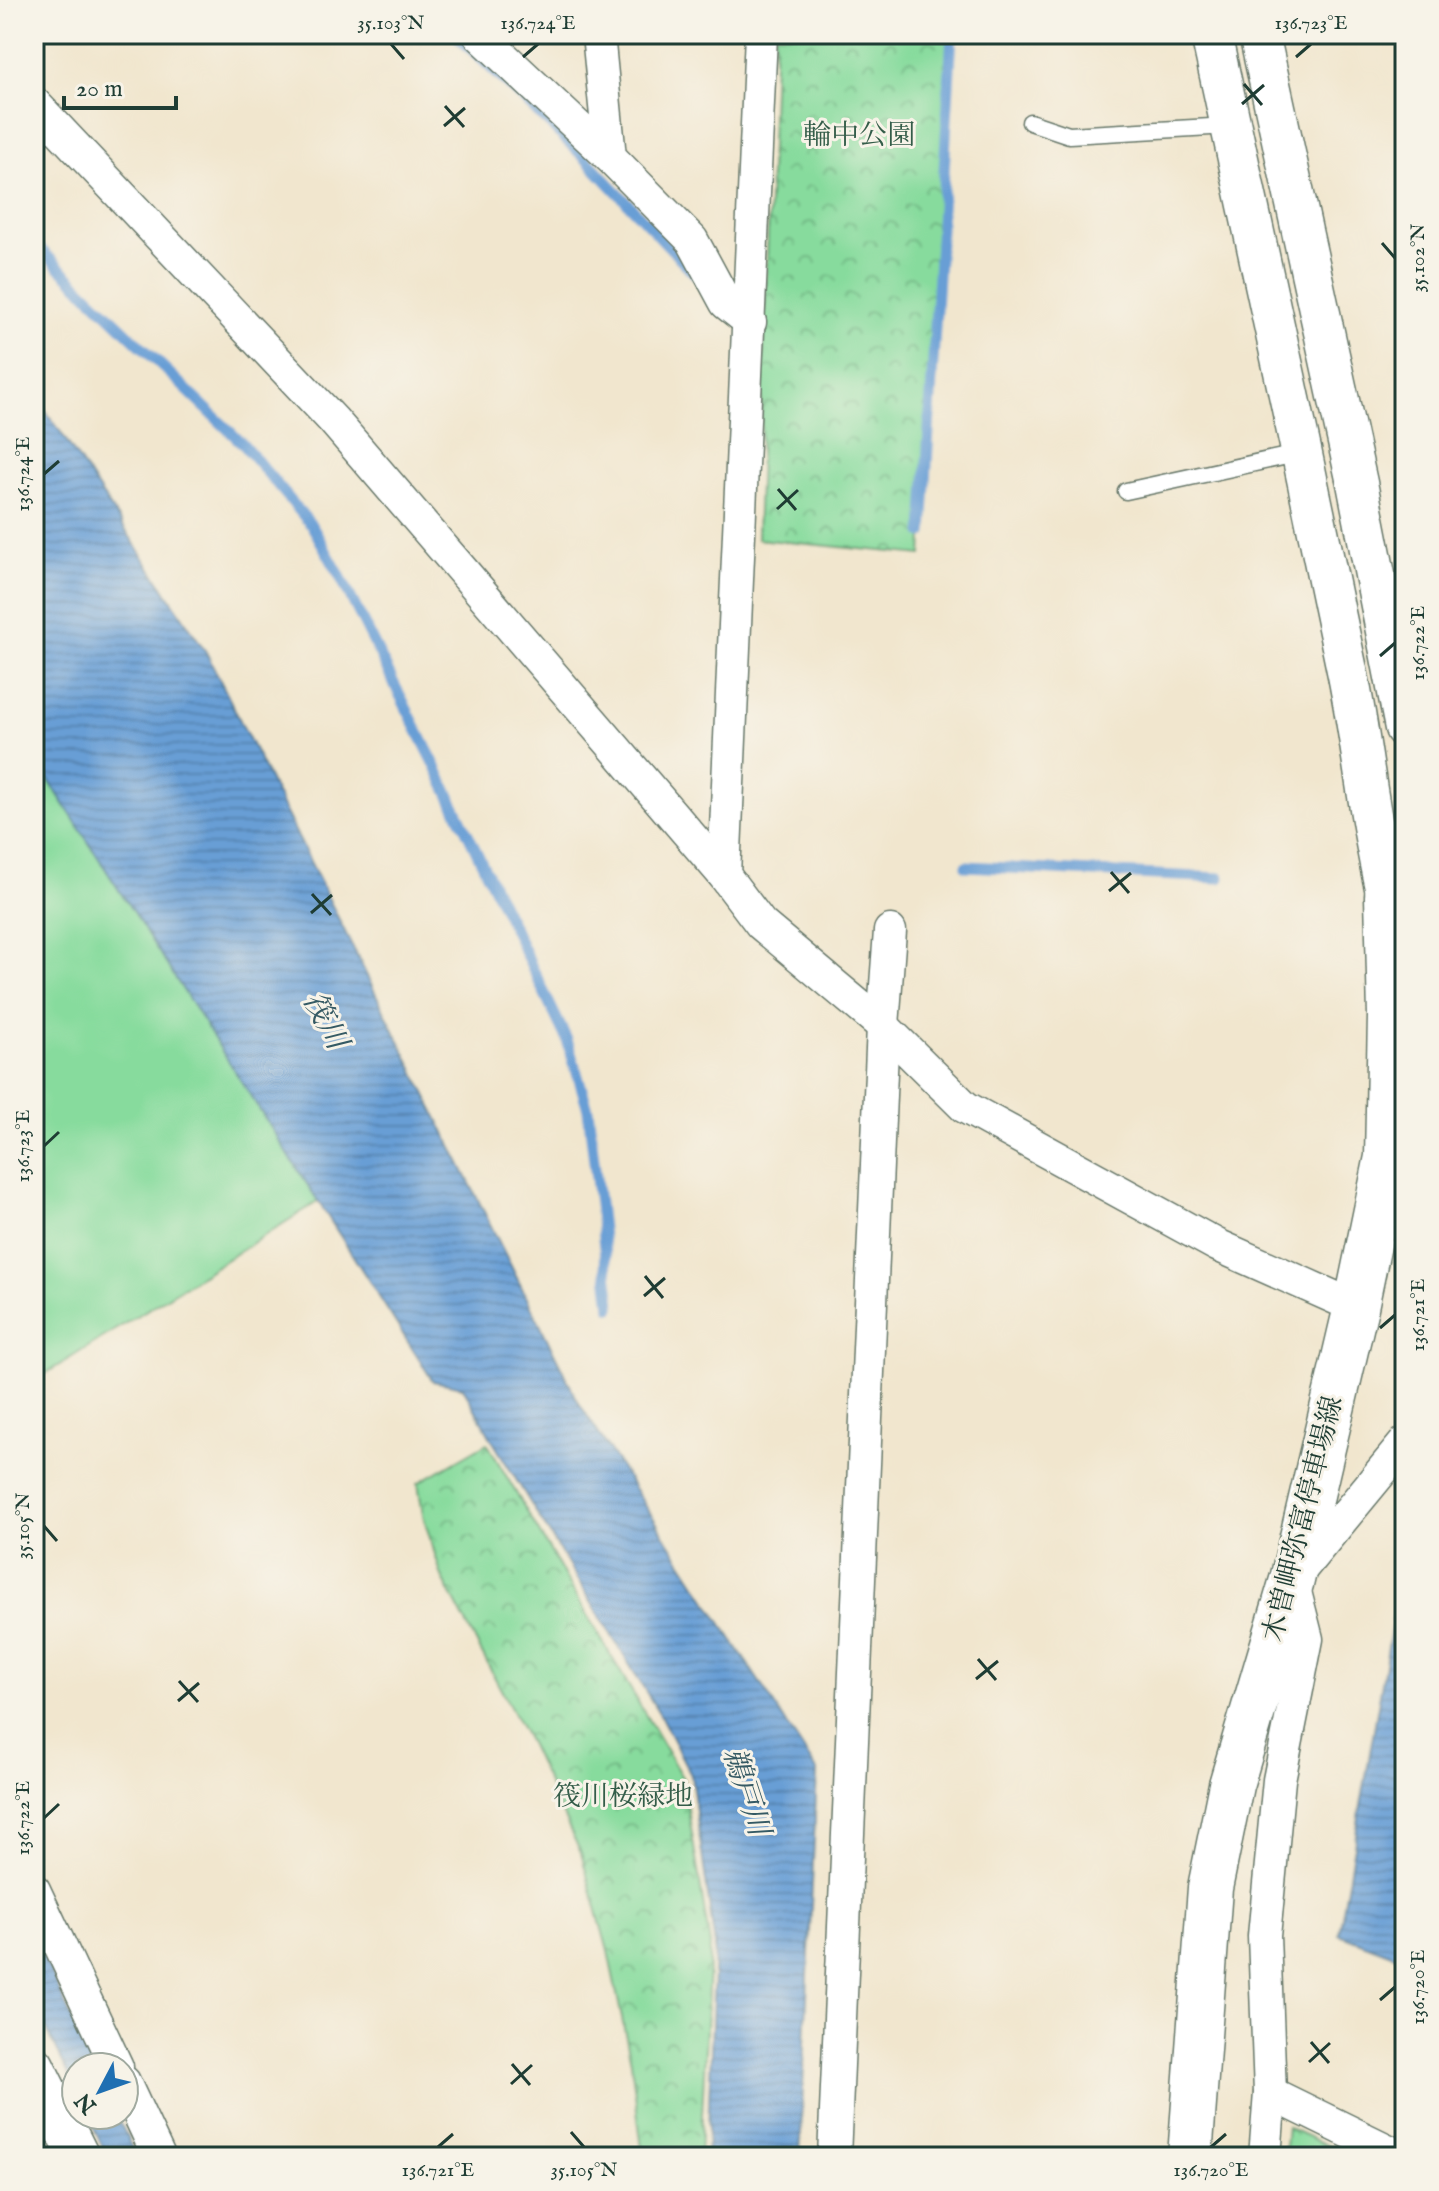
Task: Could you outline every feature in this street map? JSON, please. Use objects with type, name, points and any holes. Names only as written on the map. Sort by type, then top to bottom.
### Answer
[{"type":"main road","name":"木曽岬弥富停車場線","points":[[1190,2157],[1210,1888],[1231,1785],[1292,1580],[1356,1307],[1387,1157],[1396,894]]},
{"type":"street","points":[[479,34],[610,157],[692,240],[726,303],[750,322]]},
{"type":"street","points":[[598,34],[610,157]]},
{"type":"street","points":[[724,875],[761,34]]},
{"type":"street","points":[[1211,34],[1356,713],[1373,840],[1396,894]]},
{"type":"street","points":[[1259,34],[1357,483],[1405,728]]},
{"type":"street","points":[[34,103],[333,420],[724,875],[761,924],[883,1026],[965,1107],[1217,1245],[1356,1307]]},
{"type":"street","points":[[1396,894],[1405,857]]},
{"type":"street","points":[[834,2157],[883,1026],[890,931]]},
{"type":"street","points":[[1265,2157],[1270,2093],[1264,1936],[1279,1780],[1307,1639],[1292,1580],[1405,1443]]},
{"type":"street","points":[[34,1890],[109,2051]]},
{"type":"street","points":[[34,2066],[79,2157]]},
{"type":"street","points":[[1270,2093],[1401,2157]]},
{"type":"street","points":[[140,2116],[159,2157]]},
{"type":"lane","points":[[1030,122],[1069,135],[1231,126]]},
{"type":"lane","points":[[1126,491],[1302,452]]},
{"type":"green space","name":"輪中公園","points":[[775,34],[952,34],[922,555],[757,539]]},
{"type":"green space","points":[[34,757],[319,1201],[34,1381]]},
{"type":"green space","name":"筏川桜緑地","points":[[487,1443],[683,1779],[710,1945],[700,2157],[643,2157],[631,2062],[608,1951],[581,1853],[529,1743],[442,1577],[423,1515],[418,1483]]},
{"type":"green space","points":[[1287,2127],[1353,2157],[1284,2157]]},
{"type":"water","points":[[34,396],[206,652],[579,1403],[817,1771],[800,2157],[707,2157],[715,1946],[691,1775],[659,1713],[492,1440],[463,1387],[433,1381],[34,757]]},
{"type":"water","points":[[1405,1560],[1405,1959],[1339,1934]]},
{"type":"water","points":[[34,1936],[87,2051],[60,2051],[60,2056],[34,2003]]},
{"type":"water","points":[[95,2131],[124,2131],[136,2157],[107,2157]]},
{"type":"waterway","points":[[455,34],[584,157],[694,273]]},
{"type":"waterway","points":[[923,533],[952,34]]},
{"type":"waterway","points":[[34,243],[243,444],[312,526],[338,572],[567,1040],[588,1109],[611,1307]]},
{"type":"waterway","points":[[966,866],[1220,878]]},
{"type":"water label","name":"筏川","points":[[324,1021]]},
{"type":"water label","name":"鵜戸川","points":[[745,1792]]}]
